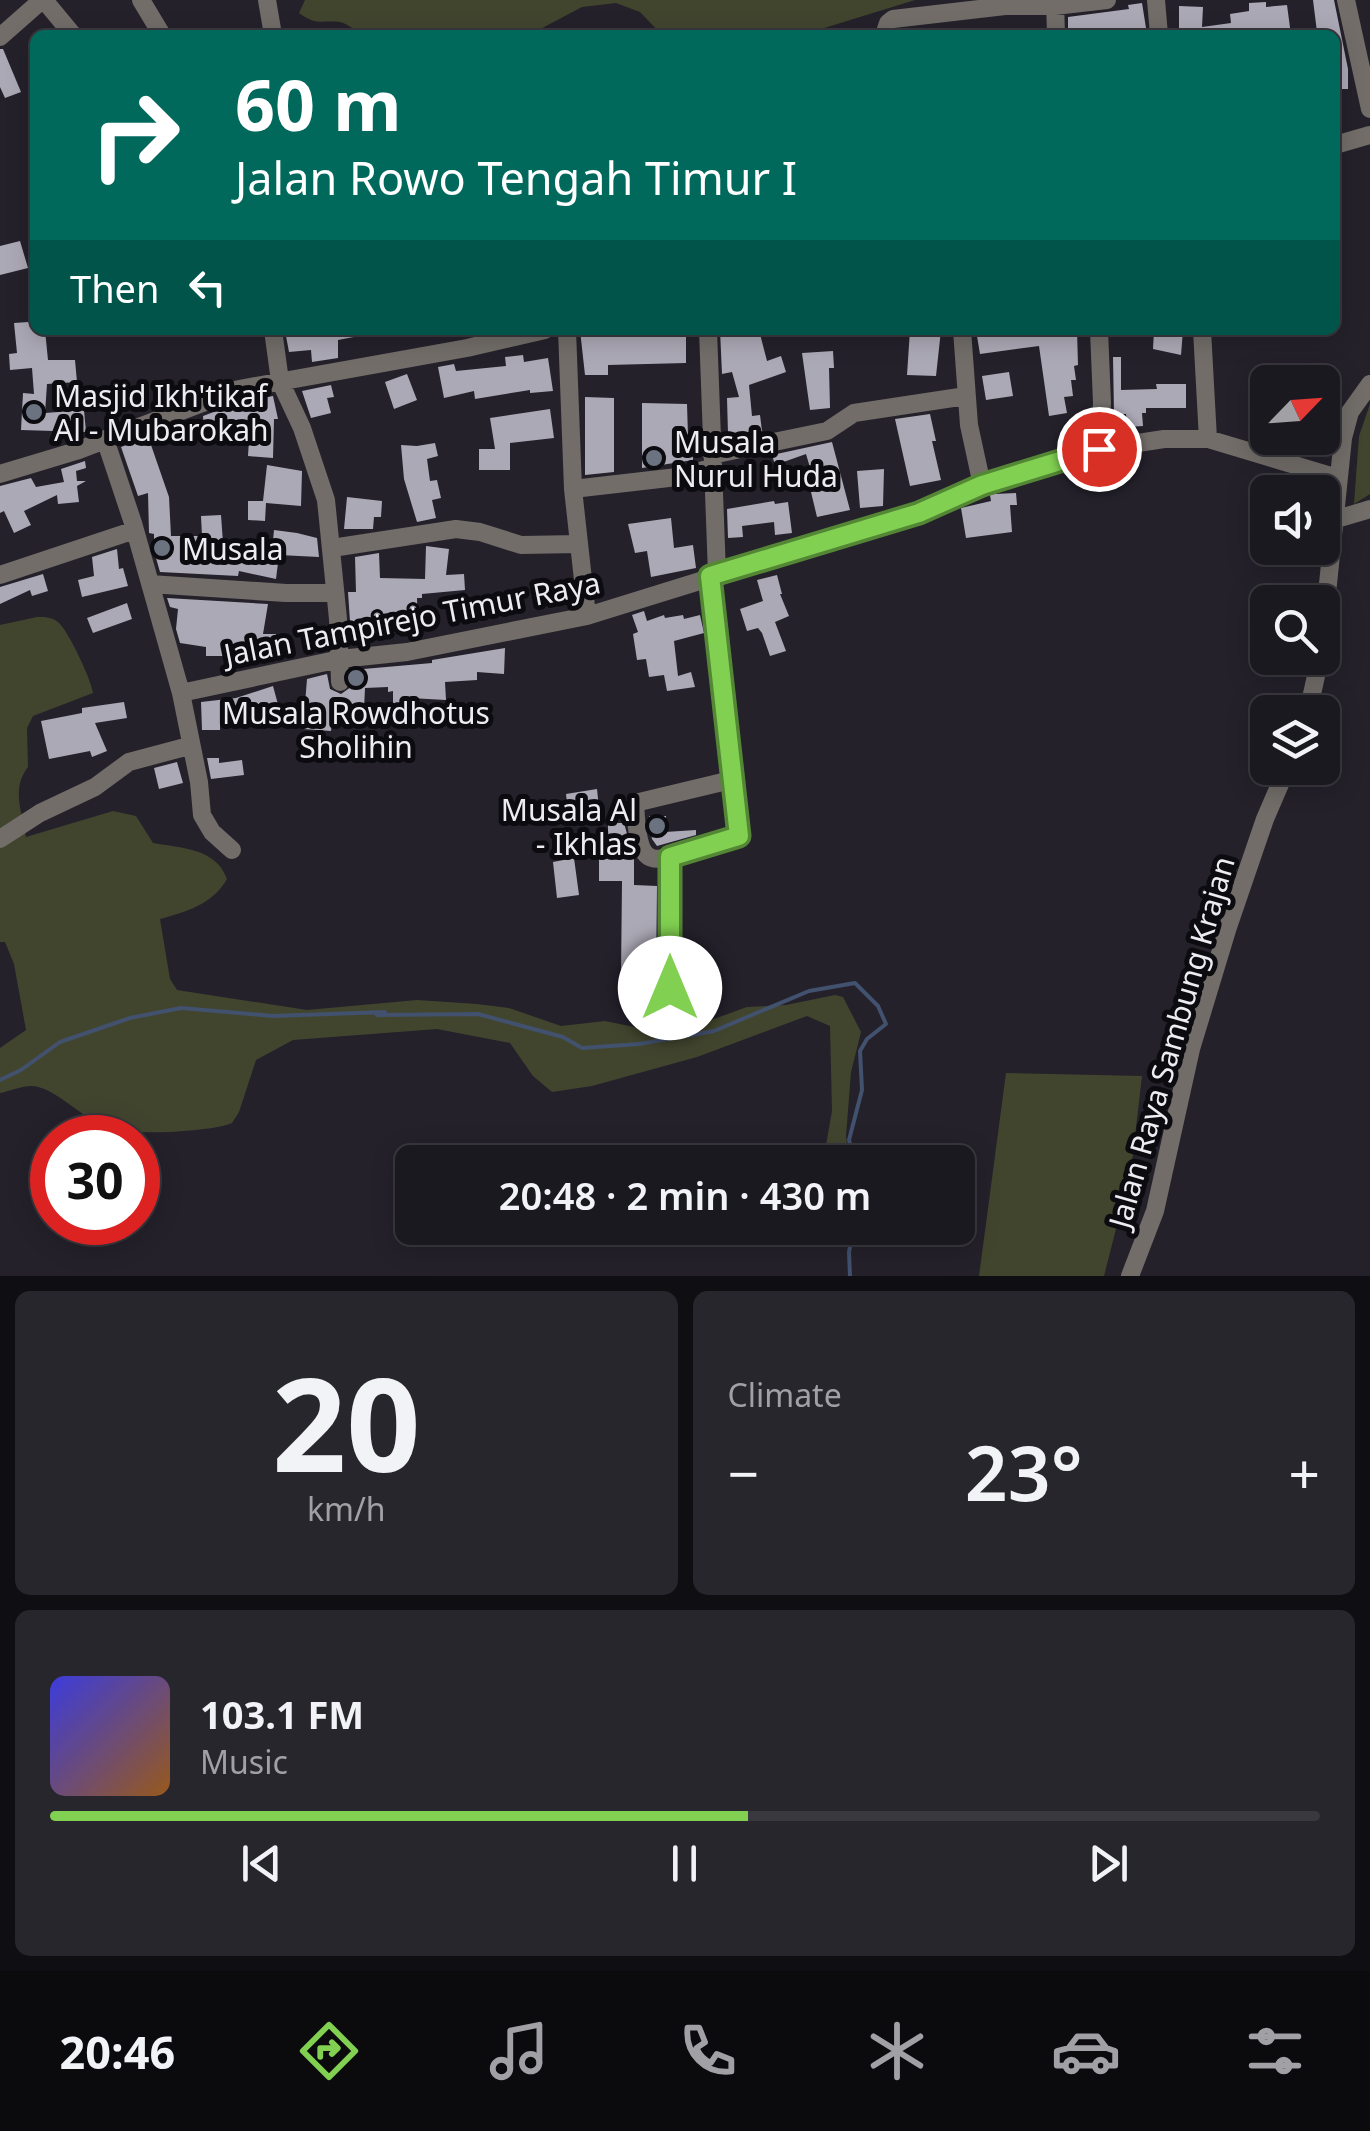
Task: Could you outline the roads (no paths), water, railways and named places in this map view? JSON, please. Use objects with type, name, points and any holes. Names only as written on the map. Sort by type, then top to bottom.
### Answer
[{"type":"street","points":[[0,37],[43,0],[69,30]]},
{"type":"street","points":[[141,0],[159,30]]},
{"type":"street","points":[[267,0],[272,30]]},
{"type":"street","points":[[886,30],[893,19],[1005,6],[1107,0]]},
{"type":"street","points":[[1156,0],[1159,30]]},
{"type":"street","points":[[1346,0],[1368,97]]},
{"type":"street","points":[[1055,3],[1056,30]]},
{"type":"street","points":[[1340,144],[1370,135]]},
{"type":"street","points":[[274,335],[280,380],[290,397],[326,500],[340,682]]},
{"type":"street","points":[[0,474],[227,392],[523,335]]},
{"type":"street","points":[[567,335],[574,489],[587,616]]},
{"type":"street","points":[[708,335],[714,575],[738,837],[670,857],[646,856],[634,803],[730,780]]},
{"type":"street","points":[[962,335],[966,396],[982,485]]},
{"type":"street","points":[[1099,335],[1099,449]]},
{"type":"street","points":[[1202,335],[1208,439]]},
{"type":"street","points":[[1339,475],[1350,412],[1370,384]]},
{"type":"street","points":[[574,489],[686,476],[712,461],[827,430],[854,412],[966,396]]},
{"type":"street","points":[[105,439],[135,530],[180,693],[206,824],[232,850]]},
{"type":"street","name":"Jalan Tampirejo Timur Raya","points":[[180,693],[340,659],[407,652],[587,616],[919,513],[982,485],[1099,449],[1164,439],[1208,439],[1317,475]]},
{"type":"street","points":[[1340,518],[1370,509]]},
{"type":"street","points":[[0,575],[135,530]]},
{"type":"street","points":[[332,548],[456,530],[480,532],[521,544],[578,544]]},
{"type":"street","points":[[150,584],[335,593]]},
{"type":"street","points":[[0,838],[40,813],[95,787],[129,762],[189,746]]},
{"type":"street","name":"Jalan Raya Sambung Krajan","points":[[1130,1276],[1154,1211],[1191,1049],[1228,927],[1280,785]]},
{"type":"street","points":[[670,857],[670,988]]},
{"type":"waterway","points":[[0,1080],[60,1042],[130,1018],[181,1008],[273,1016],[478,1014],[563,1037],[582,1048],[639,1044],[714,1031],[809,991],[855,983],[878,1006],[886,1024],[867,1039],[860,1051],[862,1090],[850,1145]]},
{"type":"waterway","points":[[850,1245],[850,1276]]},
{"type":"place","name":"Masjid Ikh'tikaf Al - Mubarokah","points":[[34,412]]},
{"type":"place","name":"Musala Nurul Huda","points":[[654,458]]},
{"type":"place","name":"Musala","points":[[162,548]]},
{"type":"place","name":"Musala Rowdhotus Sholihin","points":[[356,678]]},
{"type":"place","name":"Musala Al - Ikhlas","points":[[657,826]]}]
